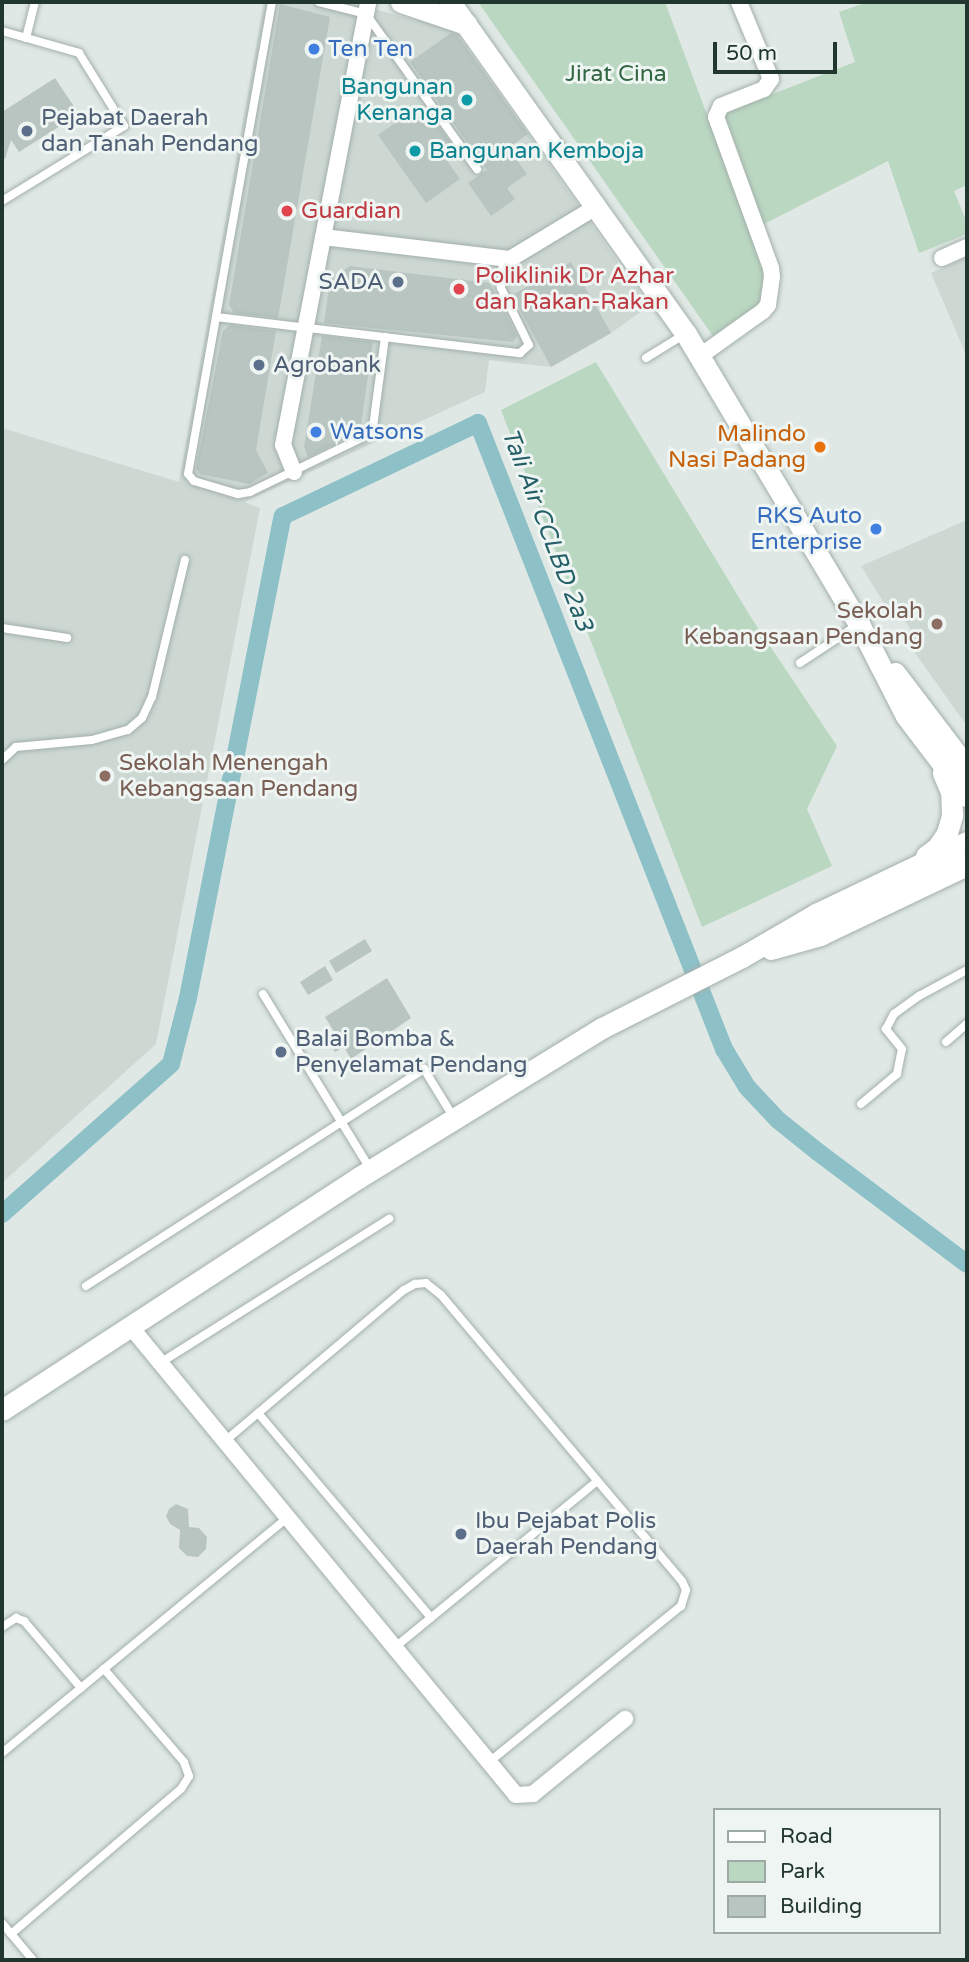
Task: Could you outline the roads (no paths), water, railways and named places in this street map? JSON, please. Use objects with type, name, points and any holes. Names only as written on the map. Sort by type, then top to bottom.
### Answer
[{"type":"main road","points":[[401,2],[466,24]]},
{"type":"main road","points":[[450,2],[686,334],[859,624],[906,716],[957,761],[967,796]]},
{"type":"main road","points":[[898,874],[937,848],[947,833],[952,815],[951,792],[957,761]]},
{"type":"main road","points":[[2,1410],[371,1170],[602,1028],[733,961],[816,914],[967,842]]},
{"type":"main road","points":[[733,961],[820,935],[961,870]]},
{"type":"street","points":[[700,356],[763,311],[768,305],[772,277],[716,117],[721,106],[764,89],[771,79],[739,2]]},
{"type":"street","points":[[294,472],[283,445],[367,8]]},
{"type":"street","points":[[323,237],[503,259],[518,256],[596,206]]},
{"type":"street","points":[[942,258],[967,247]]},
{"type":"street","points":[[130,1326],[511,1790],[527,1796],[625,1719]]},
{"type":"lane","points":[[26,38],[36,2]]},
{"type":"lane","points":[[272,2],[189,477],[244,494],[360,441],[370,432],[385,337]]},
{"type":"lane","points":[[318,2],[367,8],[477,169]]},
{"type":"lane","points":[[2,31],[79,53],[124,127],[2,201]]},
{"type":"lane","points":[[216,317],[524,352],[528,341],[500,284],[503,259]]},
{"type":"lane","points":[[646,358],[686,334]]},
{"type":"lane","points":[[2,760],[16,747],[92,740],[128,730],[142,718],[152,697],[186,560]]},
{"type":"lane","points":[[800,663],[859,624]]},
{"type":"lane","points":[[2,628],[67,638]]},
{"type":"lane","points":[[861,1104],[897,1074],[900,1067],[902,1049],[886,1029],[894,1014],[919,996],[967,970]]},
{"type":"lane","points":[[263,994],[371,1170]]},
{"type":"lane","points":[[946,1042],[967,1024]]},
{"type":"lane","points":[[86,1286],[424,1069],[454,1118]]},
{"type":"lane","points":[[160,1363],[389,1219]]},
{"type":"lane","points":[[225,1441],[404,1290],[415,1284],[426,1283],[442,1295],[682,1581],[685,1598],[675,1612],[488,1763]]},
{"type":"lane","points":[[258,1413],[431,1618]]},
{"type":"lane","points":[[394,1648],[597,1481]]},
{"type":"lane","points":[[2,1753],[287,1518]]},
{"type":"lane","points":[[2,1627],[16,1618],[24,1621],[81,1688]]},
{"type":"lane","points":[[10,1934],[181,1789],[189,1776],[184,1762],[104,1669]]},
{"type":"lane","points":[[2,1923],[33,1960]]},
{"type":"waterway","name":"Tali Air CCLBD 2a3","points":[[2,1214],[171,1064],[188,998],[283,516],[478,423],[724,1049],[747,1087],[778,1120],[967,1264]]},
{"type":"place","name":"Ten Ten","points":[[314,49]]},
{"type":"place","name":"Bangunan Kenanga","points":[[467,100]]},
{"type":"place","name":"Pejabat Daerah dan Tanah Pendang","points":[[27,131]]},
{"type":"place","name":"Bangunan Kemboja","points":[[415,151]]},
{"type":"place","name":"Guardian","points":[[287,211]]},
{"type":"place","name":"SADA","points":[[398,282]]},
{"type":"place","name":"Poliklinik Dr Azhar dan Rakan-Rakan","points":[[459,289]]},
{"type":"place","name":"Agrobank","points":[[259,365]]},
{"type":"place","name":"Watsons","points":[[316,432]]},
{"type":"place","name":"Malindo Nasi Padang","points":[[820,447]]},
{"type":"place","name":"RKS Auto Enterprise","points":[[876,529]]},
{"type":"place","name":"Sekolah Kebangsaan Pendang","points":[[937,624]]},
{"type":"place","name":"Sekolah Menengah Kebangsaan Pendang","points":[[105,776]]},
{"type":"place","name":"Balai Bomba & Penyelamat Pendang","points":[[281,1052]]},
{"type":"place","name":"Ibu Pejabat Polis Daerah Pendang","points":[[461,1534]]},
{"type":"park label","name":"Jirat Cina","points":[[616,74]]}]
